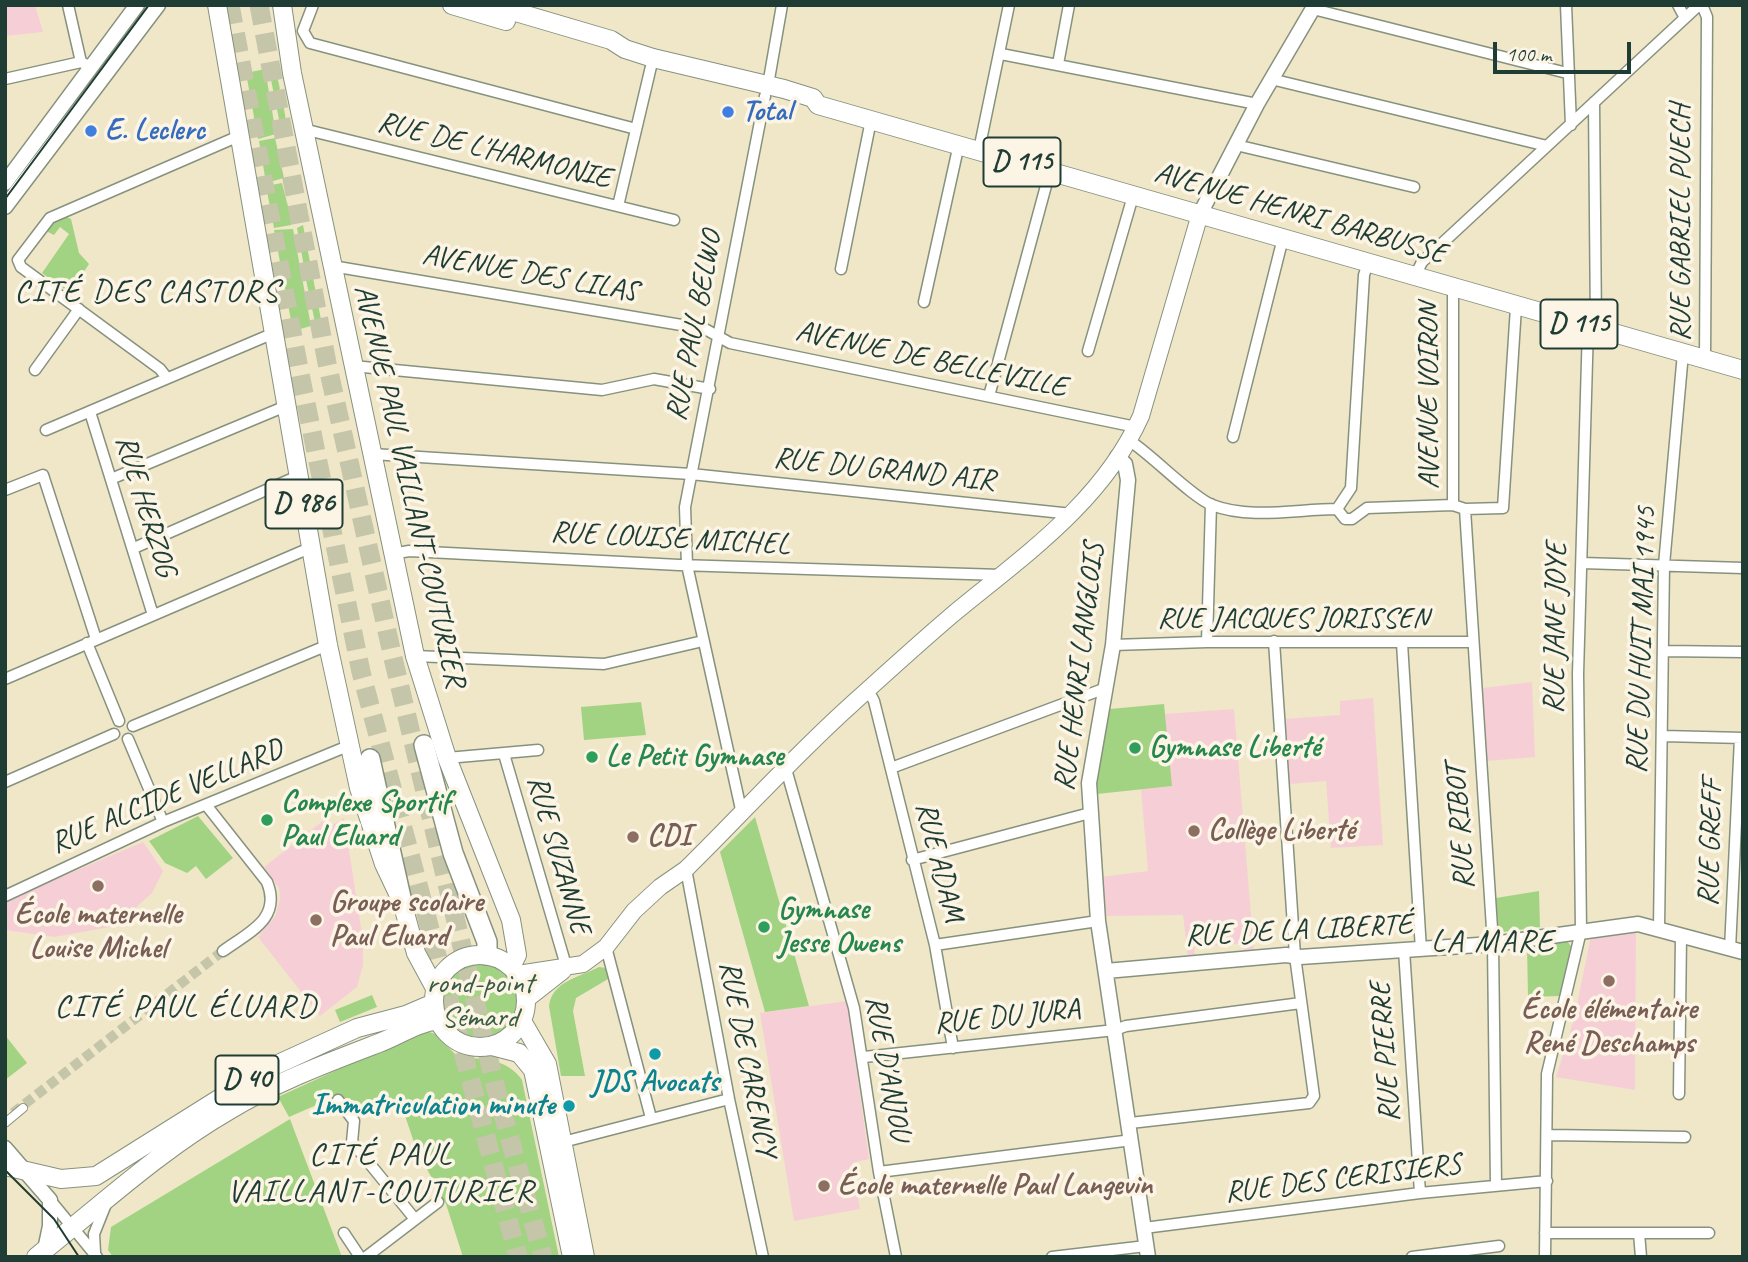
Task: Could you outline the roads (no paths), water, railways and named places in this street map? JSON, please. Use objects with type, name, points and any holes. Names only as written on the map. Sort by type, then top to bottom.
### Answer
[{"type":"highway","points":[[424,745],[453,853],[487,942],[487,955]]},
{"type":"highway","points":[[370,759],[393,850],[402,902]]},
{"type":"main road","name":"AVENUE PAUL VAILLANT-COUTURIER","points":[[282,5],[303,130],[415,656],[447,758],[511,920],[517,955],[515,970]]},
{"type":"main road","points":[[452,5],[609,51],[625,49]]},
{"type":"main road","name":"D 115","points":[[492,5],[611,40],[625,49],[653,58],[712,74],[720,73],[766,90]]},
{"type":"main road","name":"D 986","points":[[217,6],[298,476],[348,746],[384,864],[402,902],[416,953],[436,1004]]},
{"type":"main road","name":"AVENUE HENRI BARBUSSE","points":[[766,90],[813,98],[818,105],[1743,370]]},
{"type":"main road","points":[[572,1257],[533,1070],[519,1053],[492,1045],[467,1045],[456,1040],[436,1004],[449,967],[474,955],[487,955],[515,970],[567,969],[583,964],[606,947],[652,894],[686,869],[868,690],[951,616],[1044,542],[1072,514],[1121,461],[1133,434],[1200,214]]},
{"type":"main road","points":[[526,1000],[567,969]]},
{"type":"main road","points":[[492,1045],[510,1036],[522,1021],[526,1000],[515,970]]},
{"type":"main road","name":"D 40","points":[[26,1172],[74,1180],[101,1174],[265,1070],[340,1035],[436,1004]]},
{"type":"main road","name":"D 40","points":[[44,1254],[74,1226],[196,1131],[237,1105],[314,1066],[385,1041],[417,1025],[436,1004]]},
{"type":"main road","points":[[522,1021],[547,1064],[586,1257]]},
{"type":"main road","points":[[5,1166],[26,1172]]},
{"type":"street","points":[[68,5],[86,64]]},
{"type":"street","points":[[5,207],[158,5]]},
{"type":"street","points":[[313,5],[303,31],[304,37],[310,43],[636,129]]},
{"type":"street","name":"RUE PAUL BELWO","points":[[742,814],[687,565],[684,507],[782,5]]},
{"type":"street","points":[[979,150],[1009,5]]},
{"type":"street","points":[[1058,64],[1069,5]]},
{"type":"street","points":[[1566,5],[1571,125]]},
{"type":"street","points":[[1678,5],[1685,18]]},
{"type":"street","points":[[1415,276],[1422,262],[1700,5]]},
{"type":"street","name":"RUE GABRIEL PUECH","points":[[1700,5],[1707,17],[1704,358]]},
{"type":"street","points":[[7,174],[86,64],[132,6]]},
{"type":"street","points":[[1200,214],[1257,104],[1314,7],[1567,73]]},
{"type":"street","points":[[1001,54],[1257,104]]},
{"type":"street","points":[[618,206],[653,58]]},
{"type":"street","points":[[5,79],[86,64]]},
{"type":"street","points":[[1271,79],[1547,146]]},
{"type":"street","name":"RUE JANE JOYE","points":[[1545,1257],[1547,1074],[1581,931],[1578,674],[1592,327],[1594,103]]},
{"type":"street","points":[[841,269],[870,120]]},
{"type":"street","name":"RUE DE L'HARMONIE","points":[[303,130],[674,219]]},
{"type":"street","points":[[167,378],[160,369],[21,267],[18,260],[50,218],[239,136]]},
{"type":"street","points":[[924,302],[959,145]]},
{"type":"street","points":[[1236,145],[1414,187]]},
{"type":"street","points":[[989,396],[1049,171]]},
{"type":"street","points":[[1088,351],[1133,196]]},
{"type":"street","points":[[1233,437],[1283,238]]},
{"type":"street","points":[[1368,263],[1364,275],[1351,488],[1337,509],[1341,517],[1348,520],[1367,508],[1454,505],[1465,509],[1503,508],[1516,307]]},
{"type":"street","name":"AVENUE DES LILAS","points":[[332,266],[705,329],[718,336]]},
{"type":"street","name":"AVENUE VOIRON","points":[[1453,287],[1454,505]]},
{"type":"street","points":[[35,370],[79,309]]},
{"type":"street","points":[[46,430],[274,333]]},
{"type":"street","name":"AVENUE DE BELLEVILLE","points":[[718,336],[730,343],[989,396],[1133,434]]},
{"type":"street","name":"RUE DU HUIT MAI 1945","points":[[1659,928],[1664,565],[1683,353]]},
{"type":"street","points":[[353,366],[602,390],[654,379],[709,389]]},
{"type":"street","points":[[111,479],[286,406]]},
{"type":"street","name":"RUE HERZOG","points":[[90,412],[153,615]]},
{"type":"street","points":[[1133,434],[1147,452],[1211,504],[1251,512],[1337,509]]},
{"type":"street","points":[[1121,461],[1147,452]]},
{"type":"street","name":"RUE DU GRAND AIR","points":[[372,454],[691,474],[1072,514]]},
{"type":"street","name":"RUE HENRI LANGLOIS","points":[[1121,461],[1128,480],[1113,645],[1089,783],[1098,921],[1147,1251]]},
{"type":"street","points":[[5,490],[43,475],[92,641],[119,721]]},
{"type":"street","points":[[134,548],[298,476]]},
{"type":"street","points":[[1207,642],[1211,504]]},
{"type":"street","name":"RUE RIBOT","points":[[1465,509],[1493,944],[1496,1186]]},
{"type":"street","points":[[5,679],[312,547]]},
{"type":"street","name":"RUE LOUISE MICHEL","points":[[392,554],[409,551],[687,565],[1002,575]]},
{"type":"street","points":[[1582,563],[1743,568]]},
{"type":"street","points":[[415,656],[604,664],[704,641]]},
{"type":"street","points":[[1130,1123],[1308,1103],[1314,1096],[1295,956],[1274,641]]},
{"type":"street","name":"RUE JACQUES JORISSEN","points":[[1113,645],[1274,641],[1473,642]]},
{"type":"street","points":[[1402,643],[1421,950]]},
{"type":"street","points":[[133,726],[328,645]]},
{"type":"street","points":[[1664,651],[1743,652]]},
{"type":"street","points":[[891,768],[1106,688]]},
{"type":"street","name":"RUE ADAM","points":[[868,690],[891,768],[935,945],[953,1048]]},
{"type":"street","points":[[114,734],[115,724],[119,721],[124,720],[133,726]]},
{"type":"street","points":[[114,734],[123,740],[128,739],[134,731],[133,726]]},
{"type":"street","points":[[5,782],[114,734]]},
{"type":"street","points":[[1663,736],[1741,738]]},
{"type":"street","name":"RUE GREFF","points":[[1736,951],[1741,738]]},
{"type":"street","points":[[128,739],[163,822]]},
{"type":"street","name":"RUE ALCIDE VELLARD","points":[[5,896],[163,822],[348,746]]},
{"type":"street","points":[[447,758],[538,750]]},
{"type":"street","name":"RUE SUZANNE","points":[[504,754],[567,969]]},
{"type":"street","name":"RUE D'ANJOU","points":[[786,769],[854,1008],[864,1057],[879,1172],[896,1257]]},
{"type":"street","points":[[207,806],[267,882],[273,897],[272,908],[260,923],[223,951]]},
{"type":"street","points":[[912,860],[1090,813]]},
{"type":"street","name":"RUE DE CARENCY","points":[[686,869],[729,1099],[763,1257]]},
{"type":"street","points":[[935,945],[1098,921]]},
{"type":"street","name":"RUE DE LA LIBERTÉ","points":[[1106,971],[1493,944],[1638,924],[1736,951]]},
{"type":"street","points":[[1679,1094],[1681,936]]},
{"type":"street","points":[[606,947],[651,1118]]},
{"type":"street","name":"RUE PIERRE","points":[[1404,950],[1420,1193]]},
{"type":"street","name":"RUE DU JURA","points":[[864,1057],[1115,1030],[1126,1026],[1301,1003]]},
{"type":"street","points":[[563,1142],[729,1099]]},
{"type":"street","points":[[338,1100],[354,1121],[352,1142],[414,1218]]},
{"type":"street","points":[[5,1122],[23,1108]]},
{"type":"street","points":[[1548,1135],[1685,1137]]},
{"type":"street","points":[[879,1172],[1132,1140]]},
{"type":"street","points":[[5,1148],[74,1226],[96,1256]]},
{"type":"street","name":"RUE DES CERISIERS","points":[[1144,1228],[1420,1193],[1547,1181]]},
{"type":"street","points":[[96,1256],[94,1234],[108,1199]]},
{"type":"street","points":[[44,1254],[50,1226],[50,1200]]},
{"type":"street","points":[[366,1257],[438,1202]]},
{"type":"street","points":[[344,1233],[360,1257]]},
{"type":"street","points":[[1545,1233],[1709,1233]]},
{"type":"street","points":[[1639,1233],[1641,1257]]},
{"type":"street","points":[[1412,1257],[1499,1246]]},
{"type":"street","points":[[1052,1257],[1147,1251]]},
{"type":"tunnel","points":[[230,5],[300,374],[361,672],[518,1257]]},
{"type":"tunnel","points":[[259,5],[327,363],[393,658],[497,1093],[543,1257]]},
{"type":"tunnel","points":[[13,1113],[223,951]]},
{"type":"tram line","points":[[5,199],[149,5]]},
{"type":"tram line","points":[[5,1170],[54,1219],[79,1257]]},
{"type":"place","name":"Total","points":[[728,112]]},
{"type":"place","name":"E. Leclerc","points":[[91,131]]},
{"type":"place","name":"Gymnase Liberté","points":[[1135,748]]},
{"type":"place","name":"Le Petit Gymnase","points":[[592,757]]},
{"type":"place","name":"Complexe Sportif Paul Eluard","points":[[267,820]]},
{"type":"place","name":"Collège Liberté","points":[[1194,831]]},
{"type":"place","name":"CDI","points":[[633,837]]},
{"type":"place","name":"École maternelle Louise Michel","points":[[98,886]]},
{"type":"place","name":"Groupe scolaire Paul Eluard","points":[[316,920]]},
{"type":"place","name":"Gymnase Jesse Owens","points":[[764,927]]},
{"type":"place","name":"École élémentaire René Deschamps","points":[[1609,981]]},
{"type":"place","name":"JDS Avocats","points":[[655,1054]]},
{"type":"place","name":"Immatriculation minute","points":[[569,1106]]},
{"type":"place","name":"École maternelle Paul Langevin","points":[[824,1186]]},
{"type":"district","name":"CITÉ DES CASTORS","points":[[147,293]]},
{"type":"district","name":"LA MARE","points":[[1493,943]]},
{"type":"district","name":"CITÉ PAUL ÉLUARD","points":[[186,1008]]},
{"type":"district","name":"CITÉ PAUL VAILLANT-COUTURIER","points":[[381,1174]]},
{"type":"park label","name":"rond-point Sémard","points":[[480,1001]]}]
